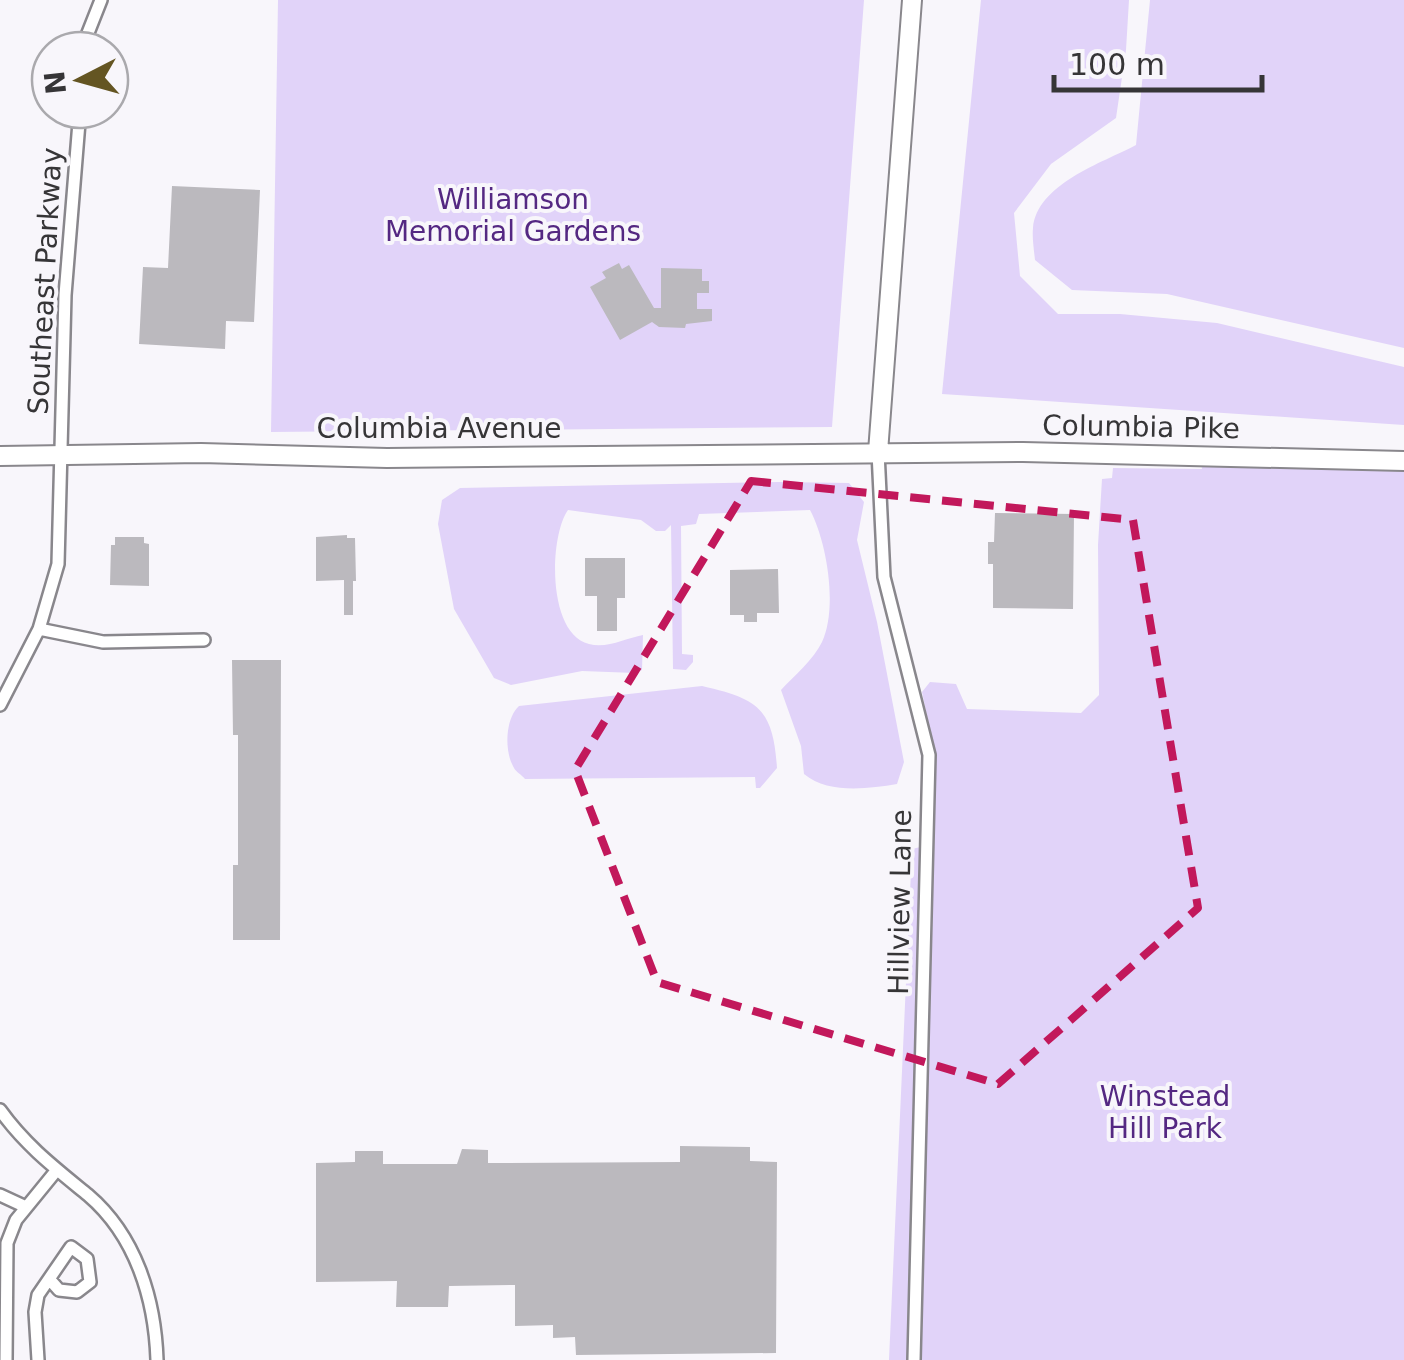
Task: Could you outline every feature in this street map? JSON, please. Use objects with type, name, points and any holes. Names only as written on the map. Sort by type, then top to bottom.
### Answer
[{"type":"main road","points":[[878,452],[912,0]]},
{"type":"main road","name":"Columbia Avenue","points":[[0,456],[201,453],[387,458],[878,452]]},
{"type":"main road","name":"Columbia Pike","points":[[878,452],[1404,461]]},
{"type":"street","points":[[89,30],[101,0]]},
{"type":"street","name":"Southeast Parkway","points":[[0,706],[39,630],[58,564],[65,296],[78,130]]},
{"type":"street","name":"Hillview Lane","points":[[878,452],[884,577],[929,755],[914,1360]]},
{"type":"street","points":[[39,630],[103,642],[204,640]]},
{"type":"street","points":[[0,1110],[21,1140],[90,1197],[119,1230],[134,1256],[156,1320],[158,1360]]},
{"type":"street","points":[[6,1360],[3,1256],[16,1220],[56,1170]]},
{"type":"street","points":[[0,1195],[26,1207]]},
{"type":"street","points":[[38,1360],[34,1312],[38,1295],[51,1281]]},
{"type":"highlighted area","points":[[751,481],[1133,520],[1198,908],[998,1084],[657,982],[575,770]]},
{"type":"green space","name":"Williamson Memorial Gardens","points":[[278,0],[864,0],[832,427],[271,432]]},
{"type":"green space","points":[[981,0],[1129,0],[1116,118],[1051,164],[1014,213],[1020,276],[1058,314],[1120,314],[1217,323],[1404,367],[1404,425],[942,394]]},
{"type":"green space","points":[[1150,0],[1404,0],[1404,348],[1167,294],[1072,290],[1035,260],[1033,228],[1046,199],[1073,177],[1136,145]]},
{"type":"green space","name":"Winstead Hill Park","points":[[1201,463],[1404,463],[1404,1360],[889,1360],[912,849],[933,844],[935,755],[922,692],[930,682],[956,684],[967,709],[1081,713],[1099,695],[1098,545],[1102,479],[1112,478],[1113,468],[1202,469]]},
{"type":"green space","points":[[849,483],[864,502],[857,540],[904,762],[897,784],[836,787],[804,774],[801,746],[781,690],[814,655],[827,628],[828,575],[810,510],[699,514],[696,524],[681,526],[682,654],[693,655],[686,670],[673,669],[671,525],[665,531],[656,531],[641,520],[568,510],[557,541],[556,583],[565,623],[575,636],[589,644],[610,644],[643,635],[642,670],[635,673],[582,671],[511,685],[494,678],[454,609],[438,524],[442,500],[460,488]]},
{"type":"green space","points":[[702,686],[750,702],[767,720],[777,768],[760,788],[756,788],[755,777],[525,779],[511,761],[509,727],[519,706]]},
{"type":"building","points":[[172,186],[260,190],[254,322],[226,321],[225,349],[139,344],[143,267],[168,268]]},
{"type":"building","points":[[619,263],[622,269],[629,265],[654,308],[661,308],[661,268],[702,269],[702,281],[709,281],[709,293],[697,293],[697,309],[712,309],[712,321],[686,324],[685,328],[659,327],[652,322],[620,340],[590,287],[606,278],[602,272]]},
{"type":"building","points":[[995,513],[1074,514],[1073,609],[993,608],[993,564],[988,564],[988,542],[994,542]]},
{"type":"building","points":[[115,537],[144,537],[144,543],[149,544],[149,586],[110,585],[111,545],[115,545]]},
{"type":"building","points":[[316,537],[355,538],[353,615],[344,615],[344,580],[316,581]]},
{"type":"building","points":[[585,558],[625,558],[625,598],[617,598],[617,631],[597,631],[597,596],[585,596]]},
{"type":"building","points":[[778,569],[779,613],[757,613],[757,622],[744,622],[744,615],[730,615],[730,570]]},
{"type":"building","points":[[232,660],[281,660],[280,940],[233,940],[233,865],[238,865],[238,735],[233,735]]},
{"type":"building","points":[[680,1146],[750,1147],[750,1161],[777,1162],[776,1353],[576,1355],[575,1337],[553,1338],[553,1325],[515,1326],[515,1285],[449,1286],[448,1307],[396,1307],[397,1281],[316,1282],[316,1163],[355,1162],[355,1151],[383,1151],[383,1164],[457,1164],[462,1149],[488,1150],[488,1163],[680,1162]]}]
